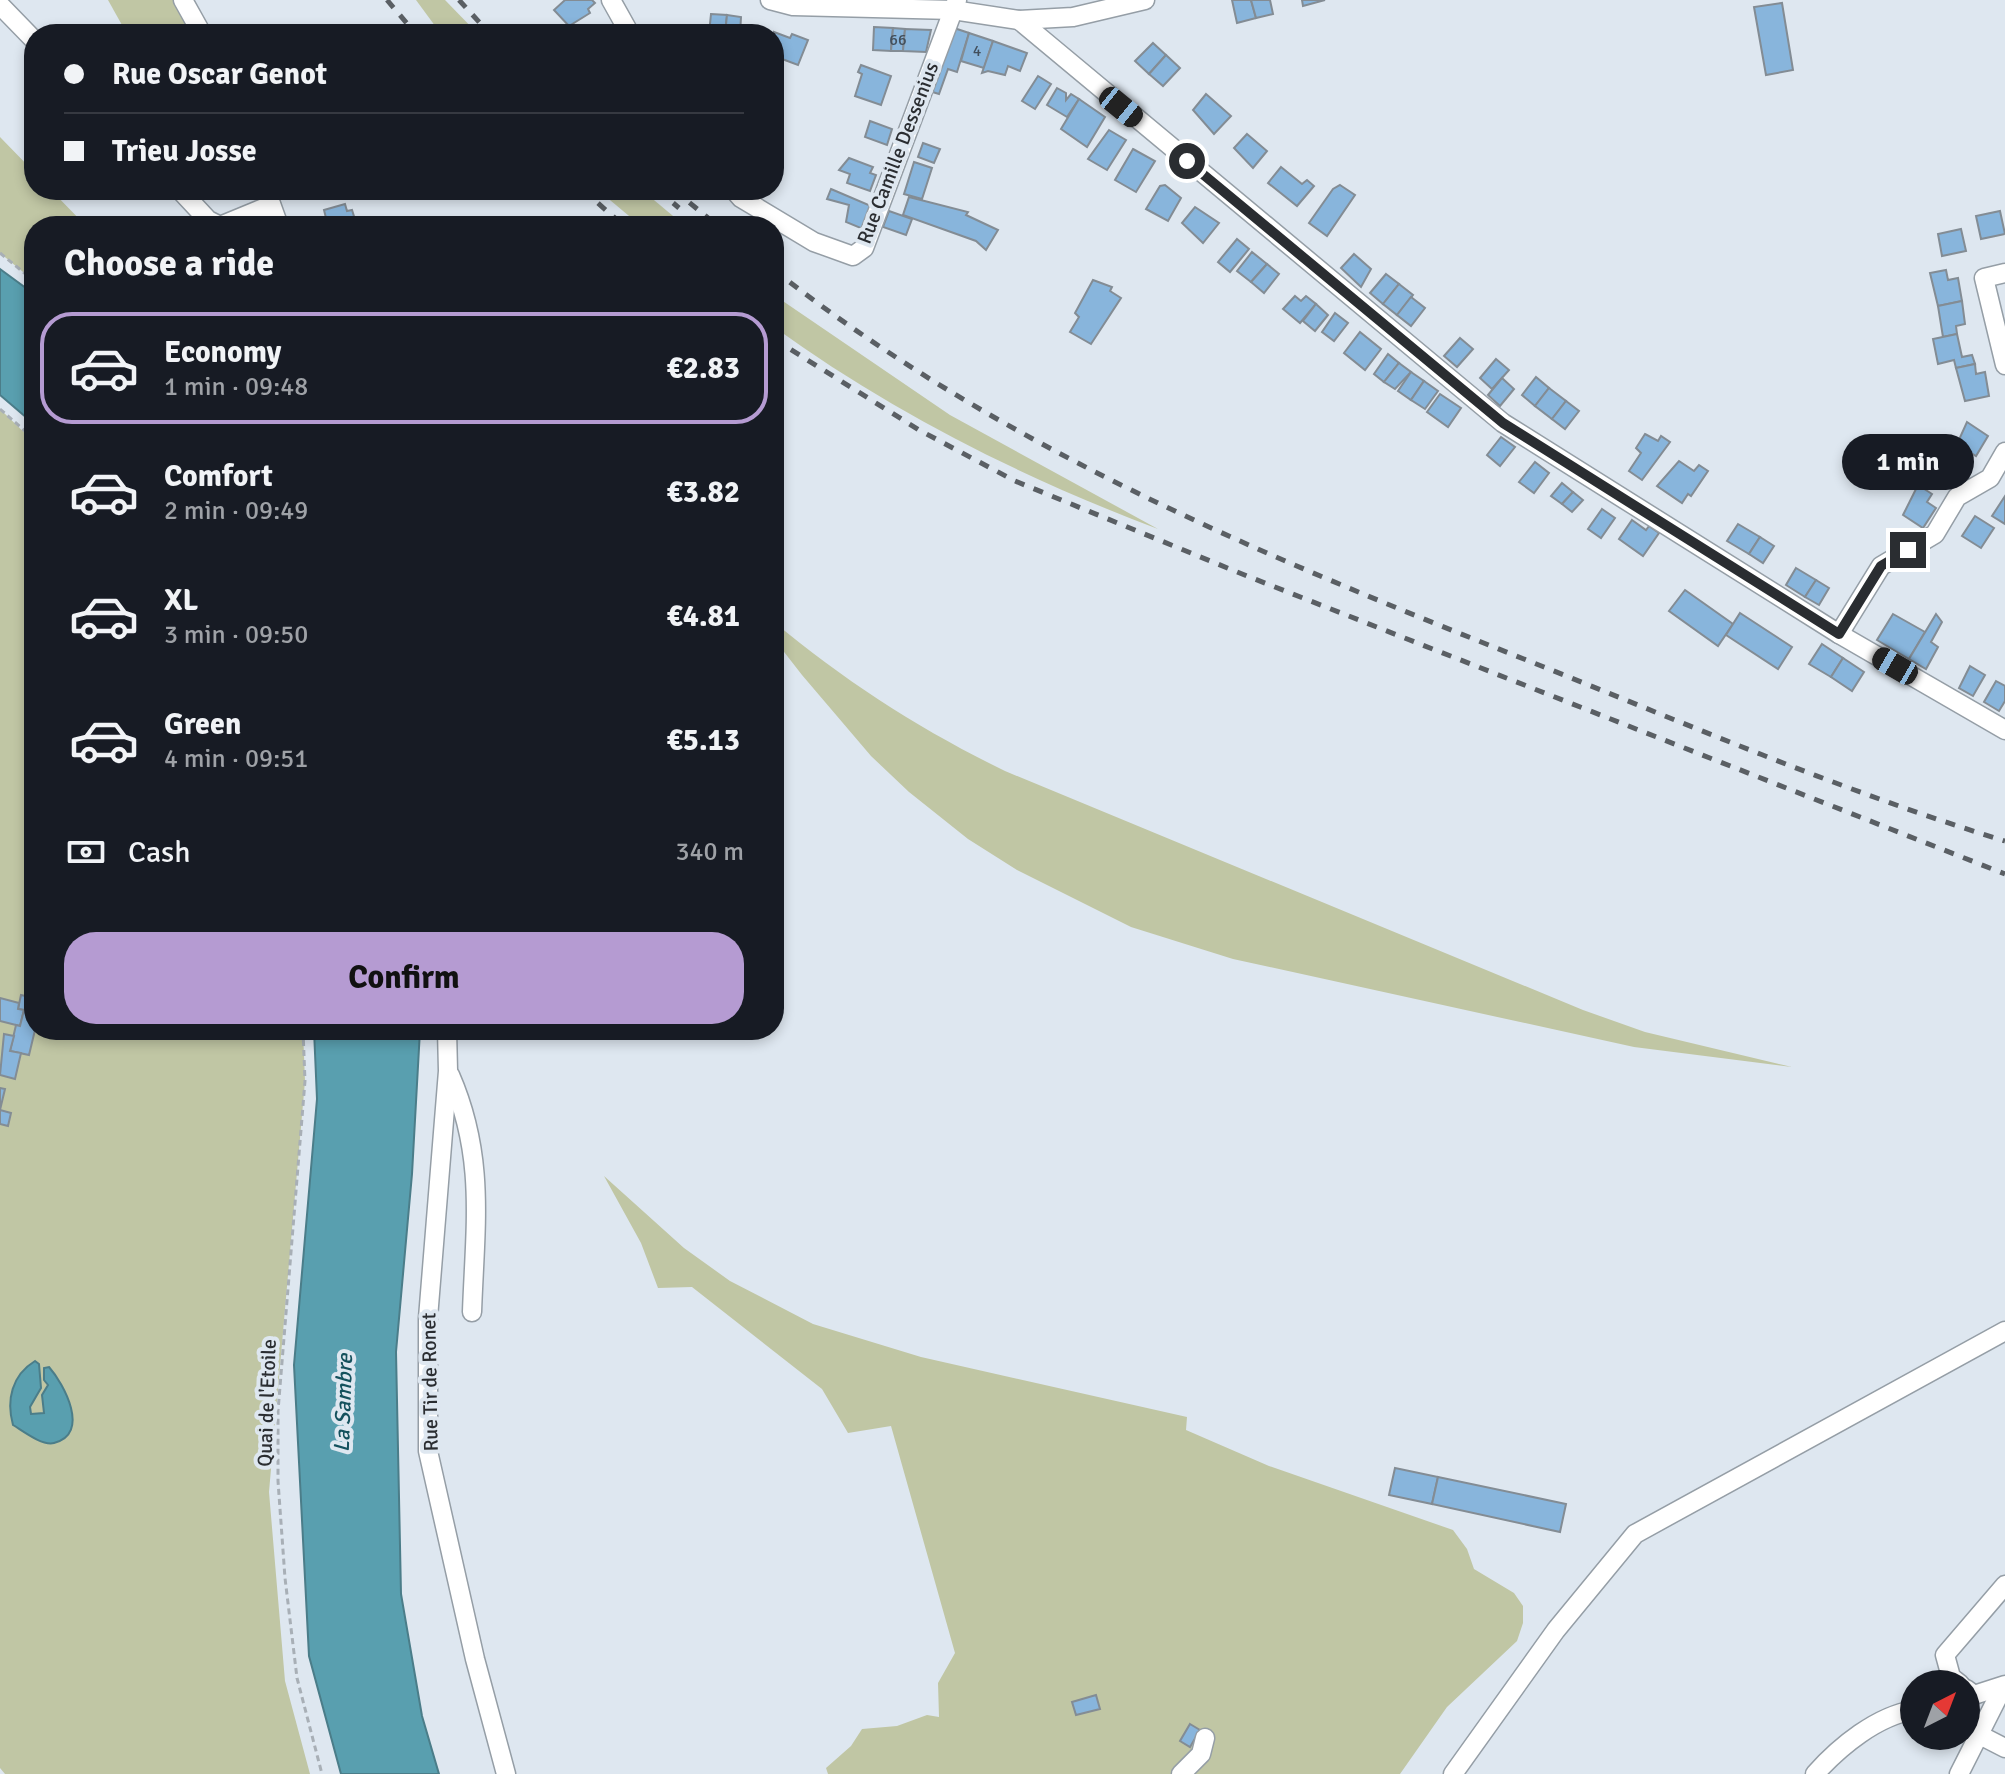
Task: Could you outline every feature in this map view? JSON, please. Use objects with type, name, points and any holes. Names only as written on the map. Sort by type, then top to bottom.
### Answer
[{"type":"street","points":[[183,0],[196,24]]},
{"type":"street","points":[[611,0],[624,24]]},
{"type":"street","points":[[770,0],[793,6],[955,5],[1019,20],[1073,17],[1145,0]]},
{"type":"street","points":[[0,5],[24,30]]},
{"type":"street","name":"Rue Camille Dessenius","points":[[784,224],[814,242],[853,256],[864,248],[955,5]]},
{"type":"street","points":[[1019,20],[1503,423],[1839,634],[2005,730]]},
{"type":"street","points":[[189,200],[204,216]]},
{"type":"street","points":[[237,216],[264,200]]},
{"type":"street","name":"Rue Camille Dessenius","points":[[744,200],[771,216]]},
{"type":"street","points":[[2005,273],[1984,278],[2005,365]]},
{"type":"street","points":[[1839,634],[1881,566],[1935,534],[1957,497],[1990,478],[2005,452]]},
{"type":"street","name":"Rue Tir de Ronet","points":[[447,1040],[448,1071],[428,1318],[428,1451],[475,1659],[506,1774]]},
{"type":"street","points":[[448,1071],[473,1137],[477,1173],[472,1312]]},
{"type":"street","points":[[1453,1774],[1556,1630],[1635,1534],[2005,1331]]},
{"type":"street","points":[[1951,1670],[1945,1655],[2005,1585]]},
{"type":"street","points":[[1980,1693],[2004,1686]]},
{"type":"street","points":[[1980,1720],[2004,1686]]},
{"type":"street","points":[[1815,1774],[1847,1744],[1893,1713],[1900,1712]]},
{"type":"street","points":[[1980,1735],[2005,1748]]},
{"type":"street","points":[[1181,1774],[1201,1754],[1205,1738]]},
{"type":"street","points":[[1959,1774],[1966,1750]]},
{"type":"path","points":[[0,253],[24,273]]},
{"type":"path","points":[[0,409],[24,430]]},
{"type":"path","name":"Quai de l'Etoile","points":[[303,1040],[305,1081],[278,1411],[278,1481],[297,1678],[322,1774]]},
{"type":"green space","points":[[108,0],[183,0],[196,24],[121,24]]},
{"type":"green space","points":[[416,0],[445,0],[468,24],[434,24]]},
{"type":"green space","points":[[0,137],[24,162],[24,200],[61,200],[76,216],[24,216],[24,273],[0,253]]},
{"type":"green space","points":[[610,200],[654,200],[673,216],[629,216]]},
{"type":"green space","points":[[784,302],[950,415],[1158,529],[1058,488],[959,441],[784,334]]},
{"type":"green space","points":[[0,409],[24,432],[24,1040],[303,1040],[305,1081],[269,1492],[285,1681],[310,1774],[5,1774],[0,1768]]},
{"type":"green space","points":[[784,630],[885,704],[1005,771],[1583,1010],[1645,1032],[1792,1067],[1634,1047],[1233,959],[1131,927],[1017,870],[968,839],[909,792],[871,756],[784,652]]},
{"type":"green space","points":[[604,1176],[684,1248],[730,1281],[813,1324],[921,1357],[1187,1417],[1186,1430],[1269,1466],[1453,1530],[1467,1549],[1474,1569],[1514,1593],[1523,1606],[1523,1623],[1517,1641],[1447,1707],[1400,1774],[828,1774],[826,1768],[851,1746],[862,1729],[897,1726],[927,1715],[939,1717],[938,1683],[955,1653],[891,1426],[848,1433],[822,1389],[692,1287],[658,1288],[641,1243]]},
{"type":"water","points":[[0,269],[24,287],[24,415],[0,395]]},
{"type":"water","name":"La Sambre","points":[[314,1040],[419,1040],[412,1174],[396,1352],[401,1594],[422,1716],[439,1774],[341,1774],[309,1656],[294,1365],[317,1099]]},
{"type":"water","points":[[35,1361],[39,1364],[41,1388],[30,1407],[31,1414],[44,1413],[42,1395],[48,1385],[44,1380],[44,1368],[49,1367],[71,1408],[71,1430],[65,1438],[54,1443],[38,1440],[13,1425],[10,1406],[13,1389],[21,1373]]},
{"type":"building","points":[[565,0],[592,0],[595,3],[588,9],[590,13],[572,24],[567,24],[554,10]]},
{"type":"building","points":[[1232,0],[1251,0],[1256,18],[1237,23]]},
{"type":"building","points":[[1251,0],[1270,0],[1273,14],[1256,18]]},
{"type":"building","points":[[1302,0],[1325,0],[1303,6]]},
{"type":"building","points":[[1782,3],[1793,70],[1766,75],[1754,7]]},
{"type":"building","points":[[711,14],[727,15],[726,24],[710,24]]},
{"type":"building","points":[[727,15],[741,17],[741,24],[726,24]]},
{"type":"building","points":[[874,27],[893,28],[891,51],[873,50]]},
{"type":"building","points":[[893,28],[905,29],[903,51],[891,51]]},
{"type":"building","points":[[905,29],[931,30],[926,52],[903,51]]},
{"type":"building","points":[[951,30],[969,33],[957,72],[948,69],[939,94],[926,90]]},
{"type":"building","points":[[969,33],[993,41],[984,68],[961,61]]},
{"type":"building","points":[[792,34],[808,40],[798,65],[784,60],[784,36],[790,38]]},
{"type":"building","points":[[993,41],[1027,53],[1020,71],[1008,66],[1005,75],[988,71],[982,73]]},
{"type":"building","points":[[1153,43],[1166,55],[1149,74],[1135,61]]},
{"type":"building","points":[[1166,55],[1180,68],[1163,86],[1149,74]]},
{"type":"building","points":[[861,65],[891,76],[881,105],[855,96],[862,74],[858,72]]},
{"type":"building","points":[[1038,76],[1051,84],[1035,109],[1022,101]]},
{"type":"building","points":[[1057,88],[1066,93],[1066,100],[1071,94],[1079,99],[1067,117],[1047,105]]},
{"type":"building","points":[[1206,94],[1231,116],[1214,134],[1193,110]]},
{"type":"building","points":[[1079,99],[1105,117],[1087,147],[1061,129]]},
{"type":"building","points":[[870,121],[892,129],[887,145],[865,137]]},
{"type":"building","points":[[1109,130],[1126,140],[1107,170],[1088,159]]},
{"type":"building","points":[[1247,134],[1267,151],[1253,168],[1234,148]]},
{"type":"building","points":[[923,143],[940,149],[934,163],[918,157]]},
{"type":"building","points":[[1133,149],[1155,161],[1136,192],[1115,180]]},
{"type":"building","points":[[849,158],[873,167],[870,173],[876,175],[870,191],[847,183],[850,174],[839,170]]},
{"type":"building","points":[[914,162],[932,168],[922,199],[904,194]]},
{"type":"building","points":[[1281,167],[1302,184],[1307,180],[1314,186],[1297,206],[1268,183]]},
{"type":"building","points":[[1165,185],[1181,198],[1168,221],[1146,209],[1160,186]]},
{"type":"building","points":[[1340,185],[1355,195],[1327,236],[1309,223],[1333,189]]},
{"type":"building","points":[[831,189],[871,206],[863,229],[846,222],[849,205],[827,199]]},
{"type":"building","points":[[909,197],[968,212],[966,215],[998,230],[986,250],[976,241],[903,215]]},
{"type":"building","points":[[345,204],[347,211],[352,210],[354,216],[326,216],[324,210]]},
{"type":"building","points":[[1195,207],[1219,223],[1203,243],[1182,223]]},
{"type":"building","points":[[889,211],[912,219],[906,235],[883,227]]},
{"type":"building","points":[[2000,211],[2005,234],[1981,239],[1976,216]]},
{"type":"building","points":[[1961,229],[1966,251],[1942,256],[1938,234]]},
{"type":"building","points":[[1237,239],[1249,249],[1230,272],[1218,262]]},
{"type":"building","points":[[1252,252],[1267,264],[1251,282],[1237,271]]},
{"type":"building","points":[[1354,254],[1371,269],[1361,287],[1341,268]]},
{"type":"building","points":[[1267,264],[1279,274],[1264,293],[1251,282]]},
{"type":"building","points":[[1946,270],[1948,280],[1958,278],[1962,301],[1938,306],[1930,273]]},
{"type":"building","points":[[1386,274],[1399,284],[1383,304],[1370,293]]},
{"type":"building","points":[[1093,280],[1112,287],[1110,291],[1121,298],[1091,344],[1070,332],[1079,317],[1075,313]]},
{"type":"building","points":[[1399,284],[1413,295],[1397,315],[1383,304]]},
{"type":"building","points":[[1295,296],[1301,301],[1306,296],[1316,304],[1300,323],[1283,309]]},
{"type":"building","points":[[1411,297],[1425,308],[1411,326],[1397,315]]},
{"type":"building","points":[[1962,301],[1965,324],[1956,326],[1957,334],[1943,337],[1938,306]]},
{"type":"building","points":[[1316,304],[1328,315],[1315,331],[1303,321]]},
{"type":"building","points":[[1335,313],[1348,323],[1334,341],[1322,332]]},
{"type":"building","points":[[1360,332],[1381,349],[1365,370],[1344,353]]},
{"type":"building","points":[[1957,334],[1962,357],[1972,355],[1975,364],[1956,368],[1954,360],[1938,364],[1933,339]]},
{"type":"building","points":[[1460,338],[1473,349],[1457,367],[1444,356]]},
{"type":"building","points":[[1388,354],[1399,363],[1384,382],[1374,374]]},
{"type":"building","points":[[1496,359],[1509,370],[1492,389],[1480,378]]},
{"type":"building","points":[[1399,363],[1411,372],[1395,389],[1384,382]]},
{"type":"building","points":[[1975,364],[1976,374],[1985,372],[1989,396],[1965,401],[1956,368]]},
{"type":"building","points":[[1411,372],[1424,381],[1411,400],[1398,391]]},
{"type":"building","points":[[1536,377],[1549,388],[1535,406],[1522,395]]},
{"type":"building","points":[[1502,378],[1514,389],[1500,406],[1488,395]]},
{"type":"building","points":[[1424,381],[1438,391],[1425,409],[1411,400]]},
{"type":"building","points":[[1549,388],[1566,401],[1552,419],[1535,406]]},
{"type":"building","points":[[1440,394],[1461,408],[1448,427],[1427,412]]},
{"type":"building","points":[[1566,401],[1579,411],[1565,429],[1552,419]]},
{"type":"building","points":[[1967,422],[1988,436],[1976,456],[1957,444]]},
{"type":"building","points":[[1645,434],[1658,441],[1661,436],[1670,442],[1642,480],[1629,471],[1641,453],[1636,448]]},
{"type":"building","points":[[1501,437],[1515,447],[1500,466],[1487,455]]},
{"type":"building","points":[[1936,442],[1951,452],[1945,460],[1954,466],[1941,486],[1921,472]]},
{"type":"building","points":[[1679,461],[1694,471],[1699,465],[1708,471],[1691,496],[1688,494],[1682,503],[1657,486]]},
{"type":"building","points":[[1535,462],[1549,473],[1534,493],[1519,482]]},
{"type":"building","points":[[1562,483],[1573,492],[1562,504],[1551,496]]},
{"type":"building","points":[[1918,485],[1932,494],[1927,502],[1936,508],[1923,528],[1903,515]]},
{"type":"building","points":[[1573,492],[1583,500],[1572,512],[1562,504]]},
{"type":"building","points":[[2005,496],[2005,524],[1992,516]]},
{"type":"building","points":[[1602,509],[1615,518],[1601,538],[1588,529]]},
{"type":"building","points":[[1975,516],[1994,528],[1981,548],[1962,536]]},
{"type":"building","points":[[1632,520],[1646,530],[1649,526],[1659,533],[1643,556],[1619,539]]},
{"type":"building","points":[[1738,524],[1760,537],[1749,554],[1727,541]]},
{"type":"building","points":[[1760,537],[1774,546],[1763,563],[1749,554]]},
{"type":"building","points":[[1796,568],[1816,580],[1805,597],[1786,585]]},
{"type":"building","points":[[1816,580],[1829,588],[1819,605],[1805,597]]},
{"type":"building","points":[[1685,590],[1733,624],[1718,646],[1669,611]]},
{"type":"building","points":[[1740,613],[1792,647],[1778,669],[1726,635]]},
{"type":"building","points":[[1893,614],[1925,632],[1909,659],[1877,640]]},
{"type":"building","points":[[1936,614],[1942,622],[1931,642],[1938,647],[1926,669],[1909,659]]},
{"type":"building","points":[[1822,644],[1843,658],[1831,677],[1809,664]]},
{"type":"building","points":[[1843,658],[1864,672],[1852,691],[1831,677]]},
{"type":"building","points":[[1970,666],[1985,675],[1973,696],[1959,688]]},
{"type":"building","points":[[1996,681],[2005,686],[2005,701],[1999,711],[1984,702]]},
{"type":"building","points":[[21,995],[24,996],[24,1010],[18,1009]]},
{"type":"building","points":[[0,998],[19,1003],[18,1009],[24,1010],[20,1026],[0,1021]]},
{"type":"building","points":[[24,1010],[24,1040],[33,1040],[29,1055],[10,1051],[16,1025],[20,1026]]},
{"type":"building","points":[[4,1034],[14,1036],[10,1051],[21,1053],[15,1079],[0,1075]]},
{"type":"building","points":[[0,1088],[5,1089],[0,1110]]},
{"type":"building","points":[[0,1110],[11,1113],[8,1126],[0,1124]]},
{"type":"building","points":[[1395,1468],[1438,1477],[1432,1504],[1389,1495]]},
{"type":"building","points":[[1438,1477],[1566,1504],[1560,1532],[1432,1504]]},
{"type":"building","points":[[1096,1695],[1100,1709],[1076,1715],[1072,1702]]},
{"type":"building","points":[[1190,1724],[1200,1730],[1190,1747],[1180,1741]]},
{"type":"railway","points":[[387,0],[407,24]]},
{"type":"railway","points":[[459,0],[481,24]]},
{"type":"railway","points":[[594,200],[613,216]]},
{"type":"railway","points":[[670,200],[679,208]]},
{"type":"railway","points":[[686,200],[706,216]]},
{"type":"railway","points":[[784,277],[863,335],[954,394],[1048,447],[1242,542],[1773,759],[2005,841]]},
{"type":"railway","points":[[784,345],[919,430],[1015,481],[1247,576],[2005,874]]},
{"type":"route","points":[[1187,161],[1503,423],[1839,634],[1881,566],[1908,550]]}]
